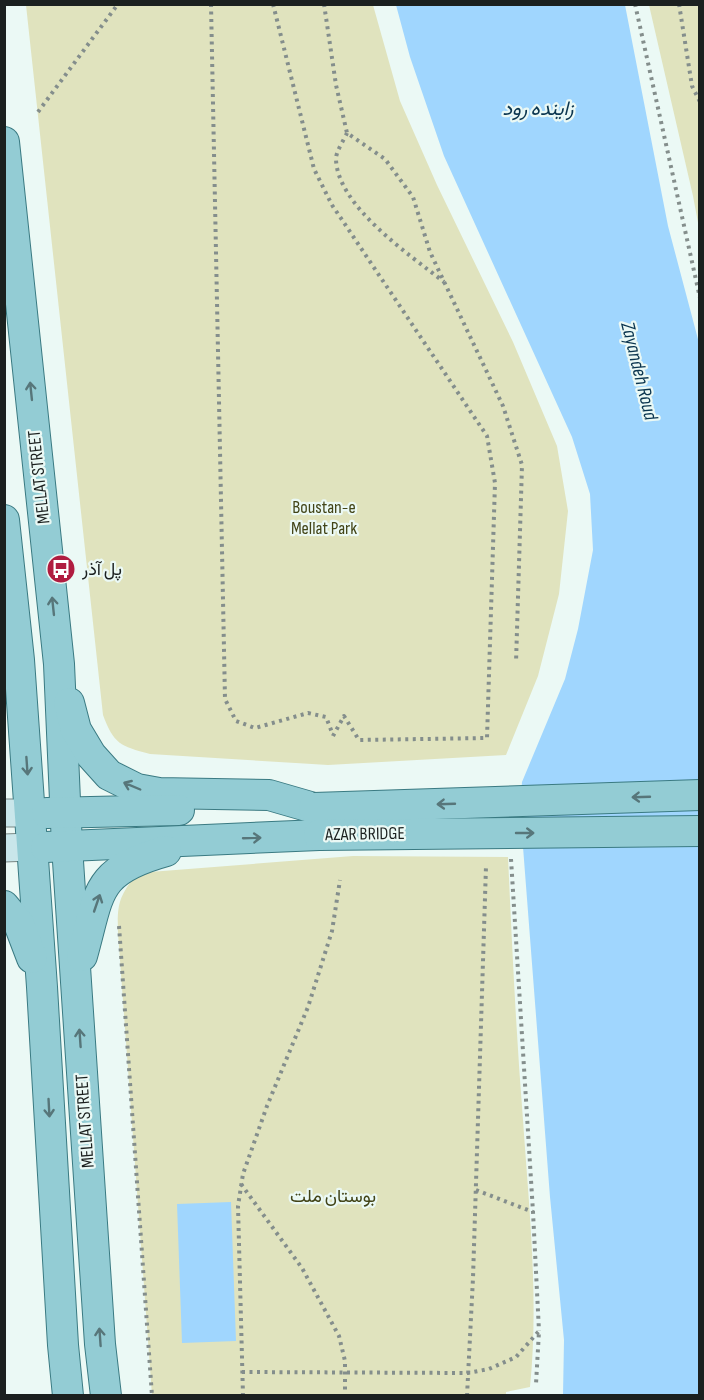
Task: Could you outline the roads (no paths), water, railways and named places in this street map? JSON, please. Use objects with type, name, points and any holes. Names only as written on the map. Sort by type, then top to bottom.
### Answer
[{"type":"main road","name":"MELLAT STREET","points":[[4,142],[59,664],[67,846],[100,1344],[106,1395]]},
{"type":"main road","points":[[4,520],[20,660],[17,813],[66,812],[317,821]]},
{"type":"main road","points":[[4,743],[20,660]]},
{"type":"main road","points":[[59,664],[76,730],[91,755],[109,775],[137,789],[159,793],[269,795],[317,821]]},
{"type":"main road","name":"AZAR BRIDGE","points":[[18,848],[210,839],[317,821],[699,795]]},
{"type":"main road","name":"MELLAT STREET","points":[[17,813],[18,848],[42,987],[63,1346],[68,1395]]},
{"type":"main road","name":"AZAR BRIDGE","points":[[317,821],[699,831]]},
{"type":"main road","points":[[76,979],[97,899],[107,882],[122,867],[146,857],[210,839]]},
{"type":"main road","points":[[4,906],[19,924],[42,987]]},
{"type":"water","name":"زاینده رود","points":[[396,5],[625,5],[668,226],[699,343],[699,1395],[563,1395],[564,1340],[550,1197],[520,808],[522,782],[565,679],[578,629],[593,550],[590,494],[572,437],[444,156],[410,57]]},
{"type":"water","points":[[231,1202],[236,1341],[182,1343],[177,1204]]},
{"type":"place","name":"پل آذر","points":[[61,569]]},
{"type":"water label","name":"Zayandeh Roud","points":[[639,371]]},
{"type":"park label","name":"Boustan-e Mellat Park","points":[[324,517]]},
{"type":"park label","name":"بوستان ملت","points":[[333,1196]]}]
